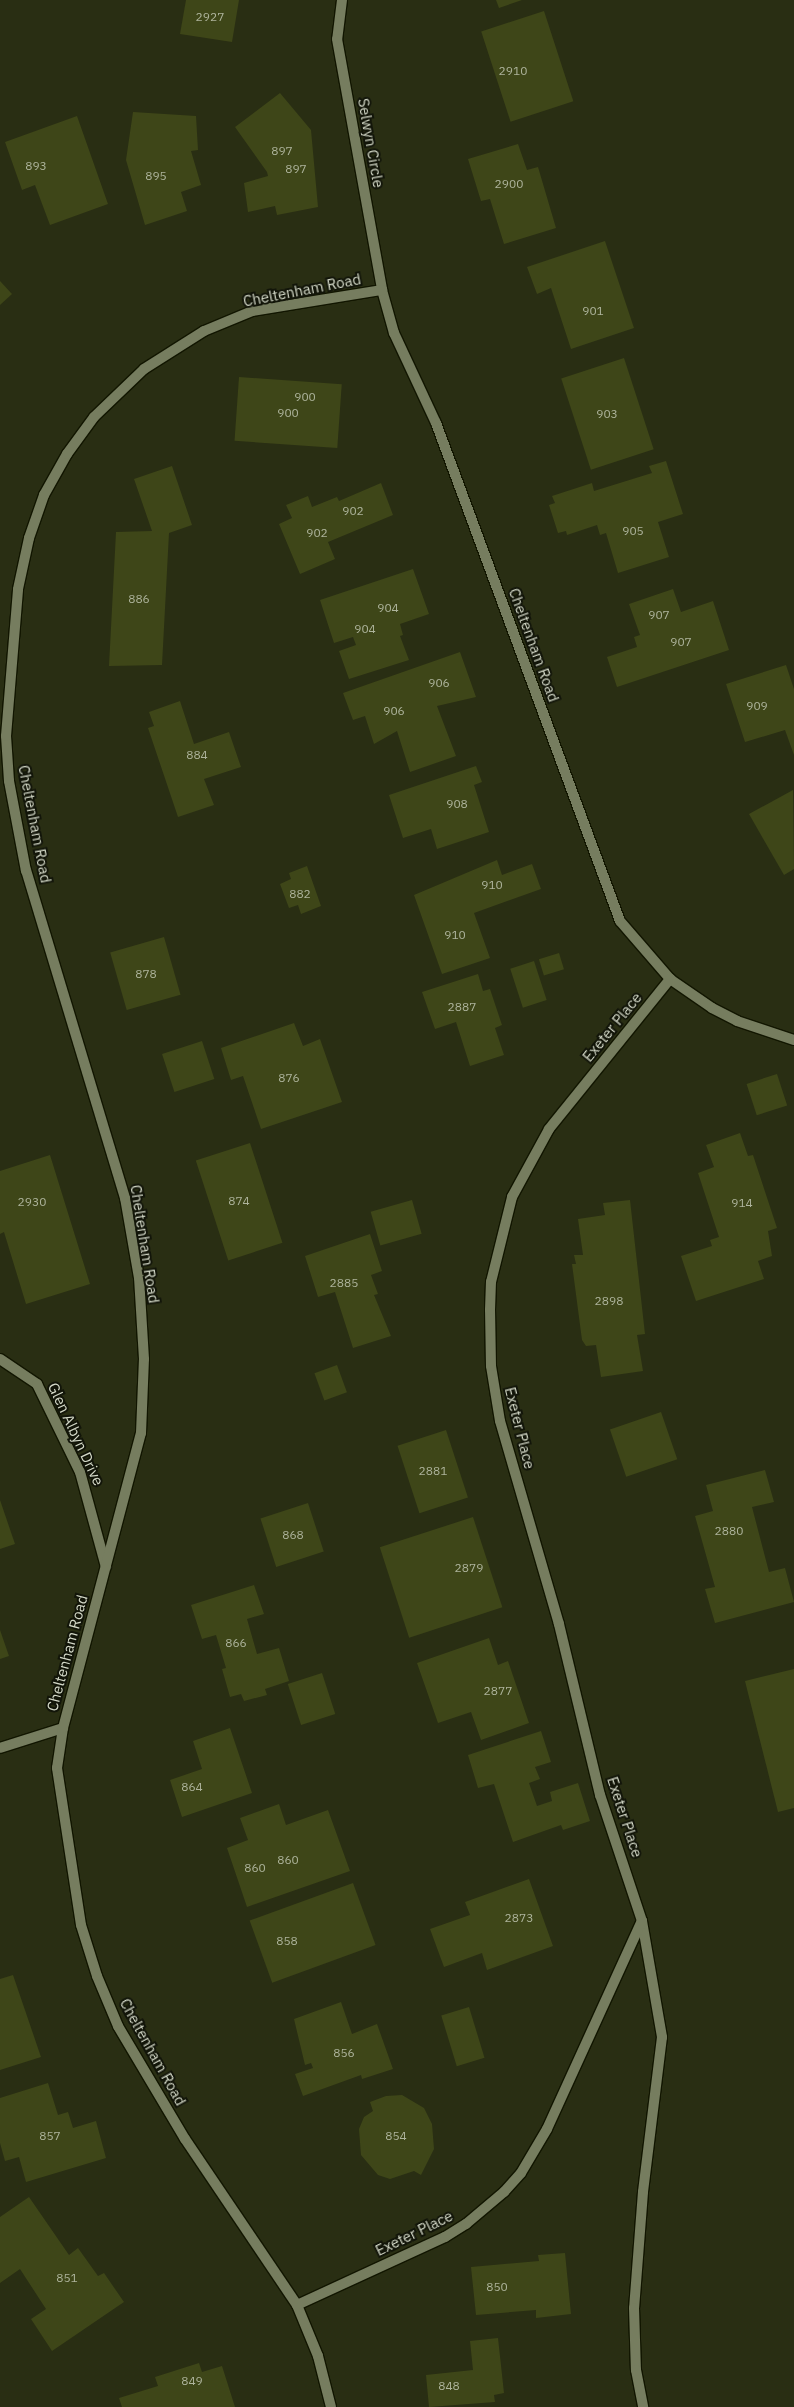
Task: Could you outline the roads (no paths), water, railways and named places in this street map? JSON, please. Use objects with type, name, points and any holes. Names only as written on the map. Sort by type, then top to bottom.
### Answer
[{"type":"street","name":"Selwyn Circle","points":[[342,0],[337,39],[382,290]]},
{"type":"street","name":"Cheltenham Road","points":[[331,2407],[318,2356],[297,2305],[185,2139],[118,2026],[96,1976],[81,1925],[58,1776],[63,1728],[141,1433],[144,1359],[139,1278],[125,1198],[26,871],[9,781],[6,736],[18,589],[27,547],[44,495],[67,454],[94,417],[144,369],[204,331],[252,311],[382,290],[394,333],[436,424],[620,921],[670,979],[737,1021],[794,1040]]},
{"type":"street","name":"Exeter Place","points":[[643,2407],[636,2370],[634,2308],[643,2192],[662,2036],[642,1921],[600,1795],[560,1624],[500,1421],[491,1366],[490,1310],[492,1282],[512,1197],[549,1129],[670,979]]},
{"type":"street","name":"Glen Albyn Drive","points":[[0,1359],[36,1384],[80,1472],[106,1568]]},
{"type":"street","points":[[0,1748],[63,1728]]},
{"type":"street","name":"Exeter Place","points":[[297,2305],[444,2237],[466,2224],[504,2192],[520,2173],[547,2129],[642,1921]]}]
